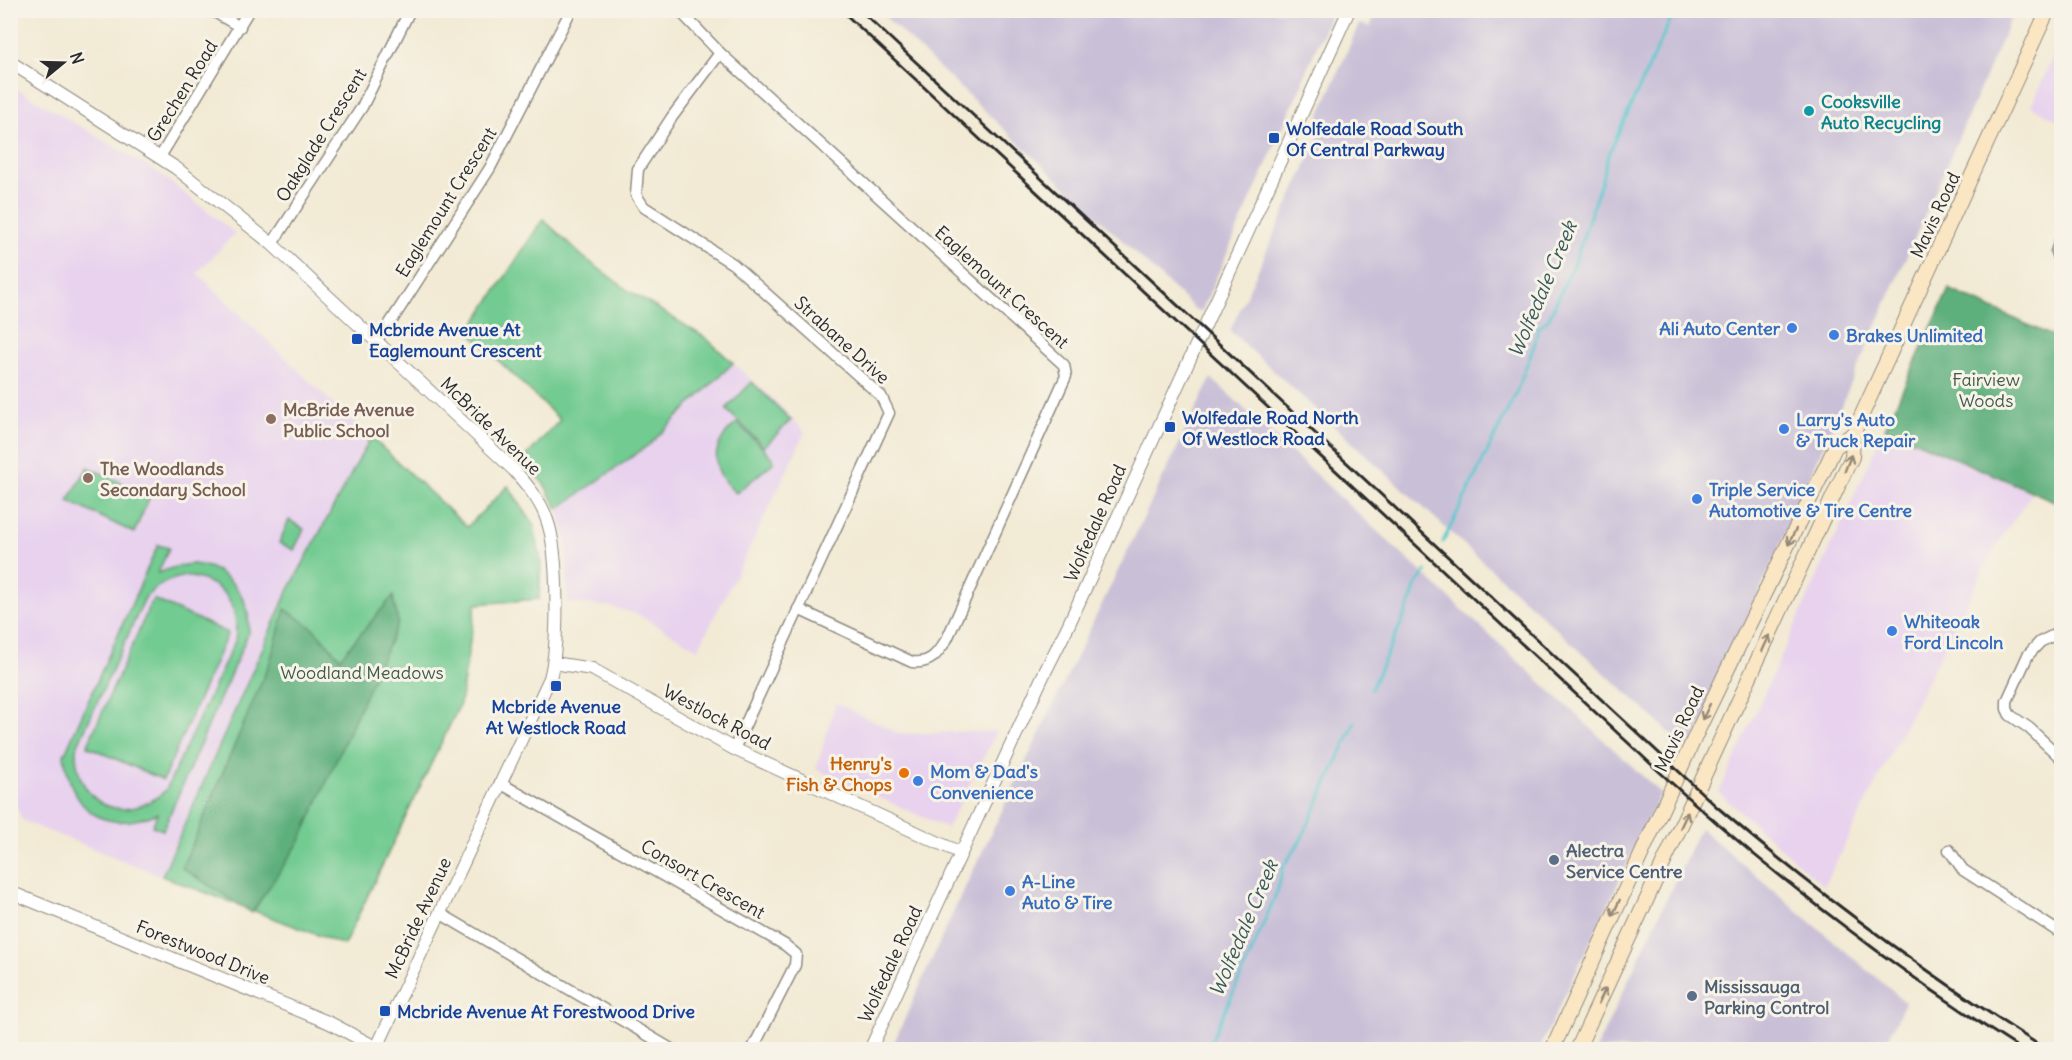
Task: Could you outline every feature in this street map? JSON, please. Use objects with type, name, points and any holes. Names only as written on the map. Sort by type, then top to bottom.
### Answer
[{"type":"main road","name":"Mavis Road","points":[[1577,1050],[1852,457],[1853,434],[2048,10]]},
{"type":"main road","name":"Mavis Road","points":[[1552,1050],[1699,728],[1828,460],[1835,447],[1853,434]]},
{"type":"street","points":[[211,10],[240,27]]},
{"type":"street","name":"Grechen Road","points":[[160,157],[249,10]]},
{"type":"street","name":"Oakglade Crescent","points":[[272,243],[362,107],[410,10]]},
{"type":"street","name":"Eaglemount Crescent","points":[[375,341],[387,328],[490,168],[571,10]]},
{"type":"street","name":"Eaglemount Crescent","points":[[679,10],[720,53],[1064,365],[1066,376],[947,639],[938,653],[923,663],[912,662],[798,609]]},
{"type":"street","name":"Wolfedale Road","points":[[870,1050],[1068,626],[1349,10]]},
{"type":"street","name":"Strabane Drive","points":[[720,53],[672,117],[638,169],[636,195],[644,207],[732,264],[881,396],[890,412],[734,749]]},
{"type":"street","name":"McBride Avenue","points":[[10,62],[160,157],[272,243],[514,470],[532,492],[543,511],[552,543],[556,599],[554,663],[550,678],[379,1048]]},
{"type":"street","points":[[2061,235],[2056,247],[2056,257],[2061,269]]},
{"type":"street","points":[[2061,631],[2040,642],[2028,655],[2007,701],[2007,709],[2010,716],[2029,728],[2061,759]]},
{"type":"street","name":"Westlock Road","points":[[554,663],[592,669],[734,749],[961,853]]},
{"type":"street","name":"Consort Crescent","points":[[500,783],[785,945],[796,954],[795,965],[752,1050]]},
{"type":"street","points":[[1949,850],[1963,870],[2061,934]]},
{"type":"street","name":"Forestwood Drive","points":[[10,891],[330,1023],[379,1048]]},
{"type":"street","points":[[441,914],[673,1050]]},
{"type":"shaded area","points":[[879,11],[1332,11],[1201,312],[1198,309],[1197,311]]},
{"type":"shaded area","points":[[1377,11],[2014,11],[1690,751],[1230,331],[1324,126],[1316,123],[1359,24],[1370,27]]},
{"type":"shaded area","points":[[2061,39],[2061,122],[2031,106]]},
{"type":"shaded area","name":"The Woodlands Secondary School","points":[[11,85],[160,174],[235,233],[197,273],[330,401],[371,437],[286,595],[162,876],[23,821],[11,795]]},
{"type":"shaded area","points":[[733,363],[805,432],[698,649],[637,614],[611,607],[568,602],[566,539],[558,509],[650,444]]},
{"type":"shaded area","points":[[1211,378],[1661,793],[1539,1049],[891,1049],[958,902]]},
{"type":"shaded area","points":[[1885,428],[2032,493],[1992,552],[1824,886],[1719,793]]},
{"type":"shaded area","points":[[836,703],[900,734],[997,731],[947,828],[816,769]]},
{"type":"shaded area","points":[[1700,828],[1905,1002],[1884,1049],[1596,1049]]},
{"type":"green space","points":[[543,219],[582,256],[629,291],[706,338],[733,363],[650,444],[558,509],[544,484],[522,461],[560,420],[469,332]]},
{"type":"green space","name":"Fairview Woods","points":[[1949,289],[2061,340],[2061,504],[1885,428]]},
{"type":"green space","points":[[752,382],[791,420],[764,447],[726,409]]},
{"type":"green space","points":[[737,423],[773,458],[773,463],[736,493],[721,476],[716,458],[722,440]]},
{"type":"green space","name":"Woodland Meadows","points":[[371,437],[467,527],[508,486],[534,525],[541,561],[539,599],[476,604],[460,704],[344,945],[162,876],[286,595]]},
{"type":"green space","points":[[88,467],[150,496],[134,533],[68,501]]},
{"type":"green space","points":[[289,520],[304,529],[294,550],[279,543]]},
{"type":"green space","points":[[158,545],[169,548],[158,573],[193,564],[211,568],[227,578],[240,592],[244,601],[248,612],[249,632],[163,830],[152,826],[158,813],[121,822],[106,820],[93,814],[82,804],[74,791],[64,755]],"holes":[[[185,576],[210,583],[226,596],[235,616],[235,641],[166,790],[134,808],[105,805],[93,797],[84,784],[78,768],[76,749],[145,598],[158,586],[173,579]]]},
{"type":"green space","points":[[393,596],[398,623],[300,841],[252,913],[182,868],[270,662],[285,609],[313,628],[340,658]]},
{"type":"green space","points":[[153,599],[228,633],[163,780],[87,746]]},
{"type":"waterway","name":"Wolfedale Creek","points":[[1443,542],[1516,393],[1535,343],[1538,327],[1548,320],[1576,259],[1607,158],[1675,10]]},
{"type":"waterway","name":"Wolfedale Creek","points":[[1371,689],[1409,606],[1416,585],[1426,571]]},
{"type":"waterway","name":"Wolfedale Creek","points":[[1207,1050],[1278,889],[1283,867],[1301,840],[1355,722]]},
{"type":"railway","points":[[841,10],[1696,805],[1831,916],[1925,985],[2022,1050]]},
{"type":"railway","points":[[860,10],[1717,807],[1837,904],[1961,994],[2047,1050]]},
{"type":"place","name":"Cooksville Auto Recycling","points":[[1809,111]]},
{"type":"place","name":"Wolfedale Road South Of Central Parkway","points":[[1274,138]]},
{"type":"place","name":"Ali Auto Center","points":[[1792,328]]},
{"type":"place","name":"Brakes Unlimited","points":[[1834,335]]},
{"type":"place","name":"Mcbride Avenue At Eaglemount Crescent","points":[[357,339]]},
{"type":"place","name":"McBride Avenue Public School","points":[[271,419]]},
{"type":"place","name":"Wolfedale Road North Of Westlock Road","points":[[1170,427]]},
{"type":"place","name":"Larry's Auto & Truck Repair","points":[[1784,429]]},
{"type":"place","name":"The Woodlands Secondary School","points":[[88,478]]},
{"type":"place","name":"Triple Service Automotive & Tire Centre","points":[[1697,499]]},
{"type":"place","name":"Whiteoak Ford Lincoln","points":[[1892,631]]},
{"type":"place","name":"Mcbride Avenue At Westlock Road","points":[[556,686]]},
{"type":"place","name":"Henry's Fish & Chops","points":[[904,773]]},
{"type":"place","name":"Mom & Dad's Convenience","points":[[918,781]]},
{"type":"place","name":"Alectra Service Centre","points":[[1554,860]]},
{"type":"place","name":"A-Line Auto & Tire","points":[[1010,891]]},
{"type":"place","name":"Mississauga Parking Control","points":[[1692,996]]},
{"type":"place","name":"Mcbride Avenue At Forestwood Drive","points":[[385,1011]]}]
